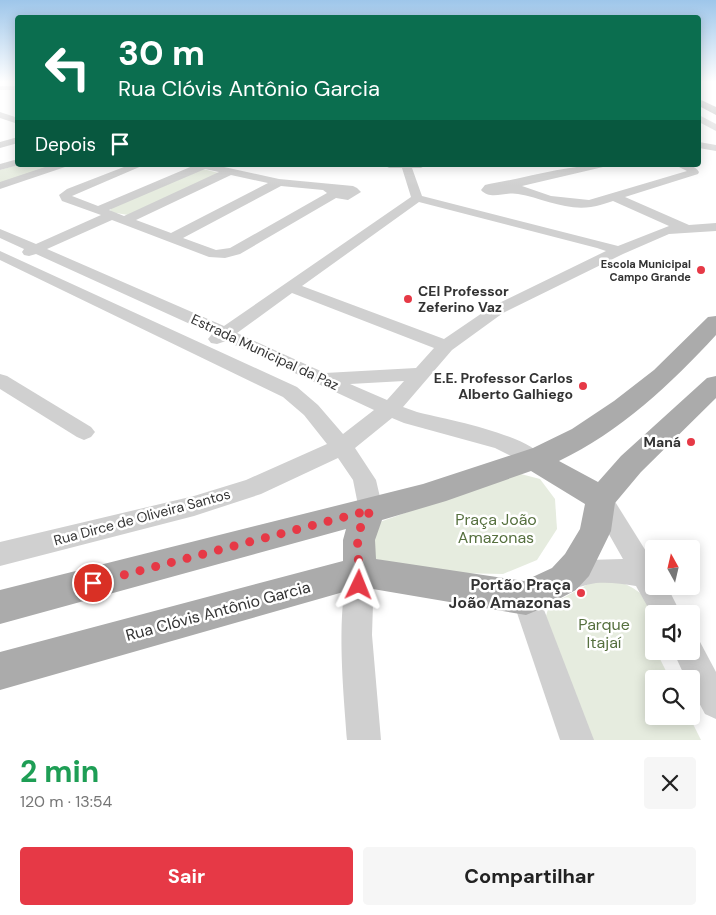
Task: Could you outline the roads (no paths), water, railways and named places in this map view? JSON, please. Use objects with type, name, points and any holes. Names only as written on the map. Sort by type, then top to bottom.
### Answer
[{"type":"main road","points":[[0,607],[371,510],[464,484],[533,459],[559,448],[606,420],[692,349],[716,322]]},
{"type":"main road","points":[[526,598],[564,579],[577,565],[595,531],[601,499],[632,464],[713,390]]},
{"type":"main road","points":[[533,459],[601,499]]},
{"type":"main road","points":[[360,572],[358,545],[360,530],[371,510]]},
{"type":"main road","name":"Rua Clóvis Antônio Garcia","points":[[0,671],[360,572],[526,598]]},
{"type":"street","points":[[701,119],[716,128]]},
{"type":"street","points":[[0,127],[15,123]]},
{"type":"street","points":[[0,145],[15,141]]},
{"type":"street","points":[[701,145],[716,148]]},
{"type":"street","points":[[0,167],[15,163]]},
{"type":"street","points":[[0,186],[55,167]]},
{"type":"street","points":[[4,260],[35,249],[112,215],[224,169],[278,182],[329,191],[228,253],[214,254],[112,215],[66,198],[70,191],[134,167]]},
{"type":"street","points":[[112,215],[198,167]]},
{"type":"street","points":[[407,167],[416,198]]},
{"type":"street","points":[[552,167],[566,173]]},
{"type":"street","points":[[591,167],[519,187],[579,204],[590,204],[693,173],[692,169],[686,167]]},
{"type":"street","points":[[172,238],[278,182]]},
{"type":"street","points":[[615,197],[684,228]]},
{"type":"street","points":[[203,350],[224,333],[416,198],[602,245],[618,251]]},
{"type":"street","name":"Rua Dirce de Oliveira Santos","points":[[0,554],[194,506],[253,486],[341,447],[390,408],[446,346],[497,310],[618,251],[667,230],[716,227]]},
{"type":"street","name":"Estrada Municipal da Paz","points":[[0,233],[411,418],[501,442],[518,448],[533,459]]},
{"type":"street","name":"Estrada Municipal da Paz","points":[[4,260],[203,350],[290,392],[311,410],[360,470],[371,510]]},
{"type":"street","points":[[290,287],[446,346]]},
{"type":"street","points":[[324,380],[421,374]]},
{"type":"street","points":[[4,387],[84,432]]},
{"type":"street","points":[[601,499],[645,574]]},
{"type":"street","points":[[564,579],[580,573],[599,570],[624,570],[645,576]]},
{"type":"street","points":[[360,572],[356,629],[364,740]]},
{"type":"street","points":[[526,598],[577,740]]},
{"type":"street","points":[[693,660],[716,703]]},
{"type":"place","name":"Escola Municipal Campo Grande","points":[[701,270]]},
{"type":"place","name":"CEI Professor Zeferino Vaz","points":[[408,299]]},
{"type":"place","name":"E.E. Professor Carlos Alberto Galhiego","points":[[583,386]]},
{"type":"place","name":"Maná","points":[[691,442]]},
{"type":"place","name":"Portão Praça João Amazonas","points":[[581,593]]},
{"type":"park label","name":"Praça João Amazonas","points":[[496,528]]},
{"type":"park label","name":"Parque Itajaí","points":[[604,633]]}]
